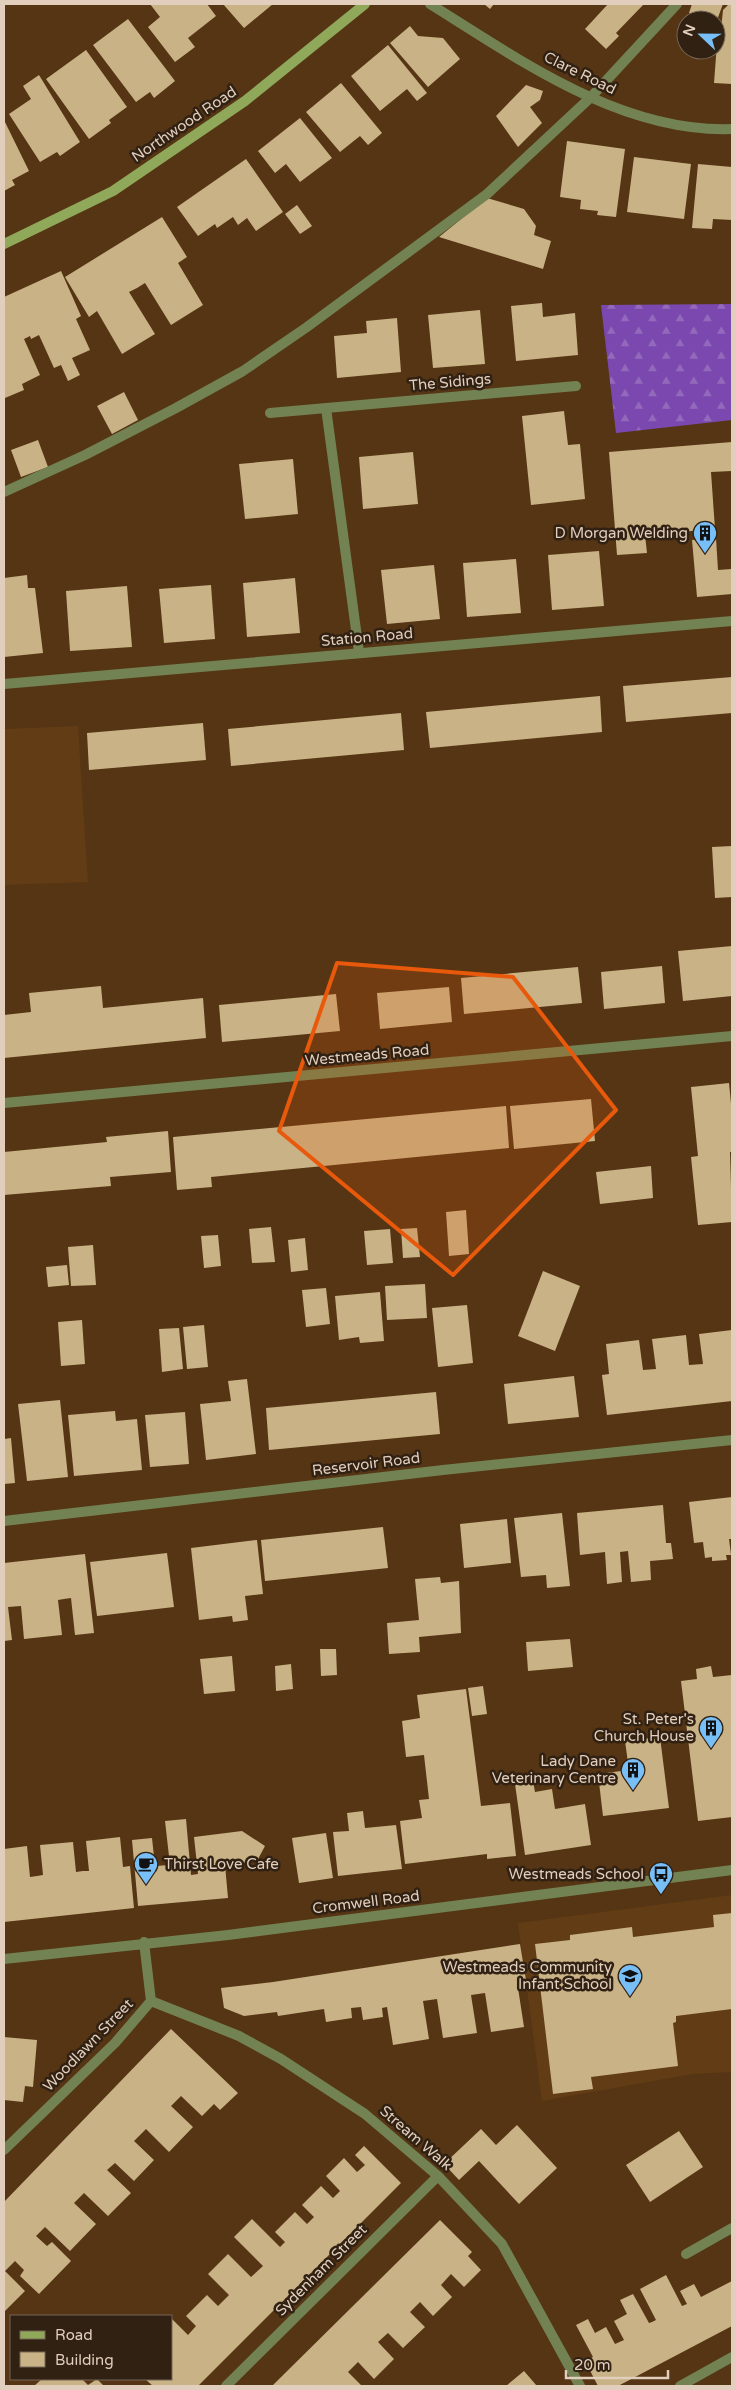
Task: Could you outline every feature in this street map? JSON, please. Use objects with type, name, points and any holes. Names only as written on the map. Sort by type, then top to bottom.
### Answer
[{"type":"street","name":"Northwood Road","points":[[4,244],[113,191],[245,101],[365,4]]},
{"type":"street","name":"Clare Road","points":[[430,4],[560,84],[617,108],[675,125],[712,130],[732,129]]},
{"type":"street","points":[[4,492],[85,455],[243,371],[307,327],[487,194],[591,96],[677,4]]},
{"type":"street","name":"The Sidings","points":[[270,412],[576,386]]},
{"type":"street","points":[[326,408],[359,652]]},
{"type":"street","name":"Station Road","points":[[4,684],[732,621]]},
{"type":"street","name":"Westmeads Road","points":[[4,1103],[732,1036]]},
{"type":"street","name":"Reservoir Road","points":[[4,1521],[443,1470],[732,1440]]},
{"type":"street","name":"Cromwell Road","points":[[4,1959],[144,1942],[228,1935],[732,1870]]},
{"type":"street","name":"Woodlawn Street","points":[[4,2150],[115,2043],[151,2001],[144,1942]]},
{"type":"street","name":"Stream Walk","points":[[151,2001],[239,2036],[281,2059],[365,2114],[438,2176],[502,2244],[580,2386]]},
{"type":"street","name":"Sydenham Street","points":[[226,2386],[438,2176]]},
{"type":"street","points":[[686,2254],[732,2228]]},
{"type":"street","points":[[680,2386],[732,2357]]},
{"type":"highlighted area","points":[[337,963],[513,977],[616,1110],[453,1275],[279,1131]]},
{"type":"shaded area","points":[[78,726],[88,882],[4,885],[4,729]]},
{"type":"shaded area","name":"Westmeads Community Infant School","points":[[732,1895],[732,2072],[693,2074],[542,2101],[518,1923]]},
{"type":"green space","points":[[732,304],[732,420],[616,433],[601,305]]},
{"type":"building","points":[[150,4],[207,4],[216,16],[188,38],[195,47],[175,62],[148,27],[160,17]]},
{"type":"building","points":[[223,4],[273,4],[244,28]]},
{"type":"building","points":[[484,4],[494,4],[490,9]]},
{"type":"building","points":[[608,4],[644,4],[616,33],[619,36],[606,49],[585,29]]},
{"type":"building","points":[[692,4],[723,4],[721,10],[690,10]]},
{"type":"building","points":[[728,5],[732,5],[732,84],[714,83],[716,60],[726,60],[726,10],[723,10]]},
{"type":"building","points":[[128,19],[175,81],[154,98],[150,92],[136,102],[93,45]]},
{"type":"building","points":[[410,26],[418,36],[443,38],[460,59],[428,87],[390,43]]},
{"type":"building","points":[[388,45],[427,93],[417,101],[407,89],[380,111],[351,76]]},
{"type":"building","points":[[86,50],[127,107],[109,120],[111,123],[89,139],[46,79]]},
{"type":"building","points":[[39,75],[80,142],[60,156],[57,152],[40,162],[9,114],[31,99],[23,86]]},
{"type":"building","points":[[341,83],[382,133],[368,145],[360,136],[340,152],[306,112]]},
{"type":"building","points":[[526,85],[543,91],[540,100],[530,107],[542,123],[518,147],[496,116]]},
{"type":"building","points":[[300,118],[332,158],[300,182],[286,164],[275,173],[258,151]]},
{"type":"building","points":[[4,120],[29,171],[12,180],[15,185],[4,191]]},
{"type":"building","points":[[567,141],[625,149],[616,217],[597,215],[598,211],[580,209],[581,200],[560,197]]},
{"type":"building","points":[[634,157],[691,164],[684,219],[627,212]]},
{"type":"building","points":[[246,159],[283,212],[256,231],[247,218],[238,225],[233,217],[217,228],[215,224],[198,236],[177,207]]},
{"type":"building","points":[[698,164],[732,167],[732,220],[713,219],[712,229],[692,228]]},
{"type":"building","points":[[487,198],[524,209],[536,226],[534,235],[551,241],[543,269],[439,237]]},
{"type":"building","points":[[297,205],[312,226],[300,234],[285,214]]},
{"type":"building","points":[[162,217],[187,257],[178,263],[203,305],[171,325],[145,283],[129,292],[155,334],[122,354],[97,311],[89,317],[65,277]]},
{"type":"building","points":[[61,271],[81,316],[76,319],[90,350],[72,358],[80,375],[68,381],[61,365],[54,368],[39,335],[31,339],[30,336],[24,339],[40,375],[22,384],[24,390],[5,398],[4,297]]},
{"type":"building","points":[[542,303],[543,317],[575,313],[578,355],[516,361],[511,306]]},
{"type":"building","points":[[480,310],[485,364],[433,368],[428,315]]},
{"type":"building","points":[[397,318],[401,372],[337,378],[334,336],[367,333],[366,321]]},
{"type":"building","points":[[124,392],[138,420],[112,434],[97,406]]},
{"type":"building","points":[[564,411],[568,445],[580,444],[585,499],[531,505],[522,416]]},
{"type":"building","points":[[38,440],[48,467],[21,477],[11,450]]},
{"type":"building","points":[[732,442],[732,471],[711,472],[715,529],[645,535],[647,553],[617,555],[609,452]]},
{"type":"building","points":[[413,452],[418,504],[363,509],[359,457]]},
{"type":"building","points":[[293,459],[298,514],[245,519],[239,464]]},
{"type":"building","name":"D Morgan Welding","points":[[716,538],[718,570],[731,569],[732,594],[697,597],[692,540]]},
{"type":"building","points":[[599,551],[604,606],[552,610],[548,555]]},
{"type":"building","points":[[516,559],[521,613],[467,617],[463,563]]},
{"type":"building","points":[[434,565],[440,619],[387,624],[381,570]]},
{"type":"building","points":[[27,575],[28,588],[35,588],[43,653],[4,657],[4,578]]},
{"type":"building","points":[[295,578],[300,633],[247,637],[243,583]]},
{"type":"building","points":[[211,585],[215,639],[164,643],[159,589]]},
{"type":"building","points":[[127,586],[132,647],[70,651],[66,591]]},
{"type":"building","points":[[732,677],[732,713],[626,722],[623,686]]},
{"type":"building","points":[[600,696],[602,732],[430,748],[426,712]]},
{"type":"building","points":[[401,713],[404,750],[231,766],[228,729]]},
{"type":"building","points":[[203,723],[206,760],[89,770],[87,733]]},
{"type":"building","points":[[732,846],[732,897],[715,898],[712,847]]},
{"type":"building","points":[[732,946],[732,996],[683,1001],[678,951]]},
{"type":"building","points":[[662,966],[665,1003],[604,1009],[601,972]]},
{"type":"building","points":[[578,967],[582,1003],[464,1014],[461,978]]},
{"type":"building","points":[[101,986],[103,1008],[203,998],[206,1038],[4,1058],[4,1015],[31,1012],[29,993]]},
{"type":"building","points":[[449,987],[452,1022],[380,1029],[377,993]]},
{"type":"building","points":[[336,994],[340,1031],[222,1042],[219,1005]]},
{"type":"building","points":[[729,1083],[732,1114],[732,1152],[730,1152],[732,1222],[698,1225],[691,1157],[698,1156],[691,1087]]},
{"type":"building","points":[[591,1099],[595,1141],[514,1149],[510,1106]]},
{"type":"building","points":[[506,1106],[509,1148],[211,1177],[212,1187],[177,1190],[173,1137]]},
{"type":"building","points":[[168,1131],[171,1172],[110,1177],[111,1186],[4,1195],[4,1152],[107,1142],[106,1137]]},
{"type":"building","points":[[651,1166],[653,1198],[600,1204],[596,1172]]},
{"type":"building","points":[[466,1210],[469,1254],[449,1256],[446,1212]]},
{"type":"building","points":[[271,1227],[275,1262],[252,1263],[249,1229]]},
{"type":"building","points":[[417,1228],[420,1257],[403,1258],[401,1229]]},
{"type":"building","points":[[390,1229],[393,1263],[367,1265],[364,1231]]},
{"type":"building","points":[[218,1235],[221,1266],[204,1268],[201,1236]]},
{"type":"building","points":[[305,1238],[308,1270],[291,1272],[288,1240]]},
{"type":"building","points":[[93,1245],[96,1285],[71,1286],[68,1247]]},
{"type":"building","points":[[67,1265],[69,1285],[48,1287],[46,1267]]},
{"type":"building","points":[[543,1271],[580,1286],[555,1351],[518,1336]]},
{"type":"building","points":[[425,1284],[427,1318],[387,1320],[385,1286]]},
{"type":"building","points":[[326,1288],[330,1324],[306,1327],[302,1290]]},
{"type":"building","points":[[380,1292],[384,1341],[360,1343],[359,1337],[339,1340],[335,1296]]},
{"type":"building","points":[[467,1305],[473,1363],[438,1367],[432,1308]]},
{"type":"building","points":[[82,1320],[85,1364],[61,1366],[58,1322]]},
{"type":"building","points":[[204,1325],[208,1367],[187,1369],[183,1327]]},
{"type":"building","points":[[179,1328],[183,1369],[162,1372],[159,1329]]},
{"type":"building","points":[[732,1330],[732,1401],[607,1415],[602,1375],[609,1374],[606,1344],[639,1340],[643,1370],[656,1369],[652,1339],[686,1335],[689,1365],[703,1364],[699,1334]]},
{"type":"building","points":[[574,1376],[579,1417],[508,1424],[504,1384]]},
{"type":"building","points":[[247,1379],[256,1454],[206,1460],[200,1404],[231,1401],[228,1381]]},
{"type":"building","points":[[436,1392],[440,1434],[269,1450],[266,1408]]},
{"type":"building","points":[[60,1400],[68,1477],[27,1481],[18,1404]]},
{"type":"building","points":[[115,1411],[116,1421],[137,1419],[142,1470],[74,1476],[68,1415]]},
{"type":"building","points":[[185,1412],[189,1464],[150,1467],[145,1415]]},
{"type":"building","points":[[11,1438],[15,1483],[4,1484],[4,1439]]},
{"type":"building","points":[[732,1497],[732,1539],[729,1539],[731,1555],[726,1555],[727,1560],[712,1561],[712,1557],[705,1558],[703,1542],[694,1543],[689,1502]]},
{"type":"building","points":[[663,1505],[666,1543],[671,1543],[673,1559],[650,1561],[651,1580],[631,1582],[628,1551],[620,1552],[622,1582],[607,1584],[605,1552],[580,1555],[577,1513]]},
{"type":"building","points":[[562,1513],[570,1586],[547,1588],[546,1575],[521,1577],[514,1518]]},
{"type":"building","points":[[507,1519],[511,1563],[464,1568],[460,1524]]},
{"type":"building","points":[[383,1527],[388,1568],[265,1581],[261,1540]]},
{"type":"building","points":[[257,1540],[263,1594],[245,1596],[248,1620],[233,1622],[232,1616],[199,1620],[191,1548]]},
{"type":"building","points":[[167,1553],[174,1607],[97,1616],[90,1562]]},
{"type":"building","points":[[85,1554],[94,1633],[75,1635],[71,1598],[58,1600],[62,1635],[24,1639],[21,1606],[8,1607],[12,1640],[4,1641],[4,1563]]},
{"type":"building","points":[[440,1577],[441,1583],[459,1581],[461,1633],[419,1637],[420,1652],[389,1654],[387,1623],[419,1620],[415,1579]]},
{"type":"building","points":[[570,1639],[573,1667],[528,1671],[526,1642]]},
{"type":"building","points":[[320,1649],[336,1649],[337,1675],[321,1676]]},
{"type":"building","points":[[232,1656],[235,1691],[204,1694],[200,1659]]},
{"type":"building","points":[[291,1664],[293,1689],[276,1691],[275,1666]]},
{"type":"building","name":"St. Peter's Church House","points":[[711,1666],[713,1677],[732,1675],[732,1817],[698,1821],[681,1681],[697,1679],[696,1669]]},
{"type":"building","points":[[483,1686],[487,1714],[472,1716],[468,1688]]},
{"type":"building","points":[[466,1689],[481,1806],[510,1803],[516,1856],[487,1859],[487,1854],[405,1864],[400,1821],[422,1818],[419,1800],[429,1799],[424,1755],[406,1757],[402,1721],[420,1718],[417,1695]]},
{"type":"building","name":"Lady Dane Veterinary Centre","points":[[660,1737],[669,1808],[603,1816],[598,1774],[629,1770],[625,1741]]},
{"type":"building","points":[[533,1781],[535,1792],[552,1789],[555,1809],[585,1804],[591,1845],[525,1855],[515,1784]]},
{"type":"building","points":[[363,1811],[365,1828],[396,1825],[402,1869],[338,1876],[333,1832],[349,1831],[347,1813]]},
{"type":"building","points":[[186,1819],[191,1875],[198,1874],[194,1837],[242,1831],[265,1846],[257,1861],[225,1865],[228,1898],[138,1906],[132,1840],[152,1838],[155,1866],[170,1865],[165,1821]]},
{"type":"building","points":[[326,1833],[333,1878],[299,1883],[292,1838]]},
{"type":"building","points":[[120,1837],[123,1867],[130,1866],[134,1908],[4,1922],[4,1849],[27,1846],[30,1877],[43,1875],[40,1845],[73,1842],[76,1872],[89,1871],[86,1841]]},
{"type":"building","name":"Westmeads Community Infant School","points":[[732,1913],[732,2009],[676,2016],[676,2022],[673,2023],[678,2066],[591,2077],[593,2089],[553,2094],[535,1944],[570,1940],[570,1935],[632,1927],[633,1937],[714,1927],[713,1915]]},
{"type":"building","points":[[520,1944],[527,1986],[518,1988],[524,2027],[491,2032],[485,1993],[471,1995],[477,2033],[443,2038],[437,1999],[423,2001],[429,2039],[393,2045],[387,2007],[382,2008],[383,2017],[363,2020],[361,2007],[351,2008],[352,2018],[326,2022],[324,2009],[278,2016],[277,2012],[244,2016],[224,2008],[221,1988],[273,1982]]},
{"type":"building","points":[[171,2029],[238,2093],[220,2110],[214,2104],[202,2116],[181,2096],[171,2106],[193,2127],[169,2152],[146,2129],[134,2141],[154,2160],[134,2181],[115,2163],[107,2170],[131,2193],[108,2216],[84,2193],[74,2203],[96,2224],[70,2251],[45,2227],[36,2236],[47,2246],[52,2242],[71,2261],[39,2294],[20,2276],[24,2270],[15,2261],[5,2271],[25,2291],[5,2311],[4,2202]]},
{"type":"building","points":[[4,2037],[37,2040],[33,2087],[25,2086],[23,2102],[4,2100]]},
{"type":"building","points":[[517,2125],[557,2168],[519,2204],[479,2161],[459,2180],[444,2164],[481,2129],[496,2145]]},
{"type":"building","points":[[679,2131],[703,2167],[650,2202],[626,2165]]},
{"type":"building","points":[[364,2146],[401,2183],[198,2386],[153,2386],[146,2380],[172,2380],[172,2319],[188,2335],[196,2326],[186,2316],[207,2295],[218,2306],[229,2295],[208,2274],[228,2254],[251,2277],[263,2266],[234,2237],[252,2219],[280,2247],[285,2242],[275,2232],[295,2212],[307,2224],[314,2217],[302,2205],[321,2186],[333,2198],[340,2191],[326,2176],[344,2158],[357,2172],[365,2165],[355,2155]]},
{"type":"building","points":[[440,2220],[472,2252],[468,2256],[481,2270],[464,2287],[451,2274],[441,2285],[452,2297],[433,2316],[420,2302],[410,2312],[425,2327],[403,2348],[388,2333],[378,2342],[394,2359],[374,2379],[358,2362],[348,2372],[362,2386],[272,2386]]},
{"type":"building","points":[[666,2275],[682,2306],[687,2304],[680,2291],[694,2284],[701,2297],[732,2281],[732,2326],[618,2386],[598,2386],[585,2361],[593,2357],[576,2325],[588,2319],[595,2333],[606,2327],[615,2344],[624,2340],[614,2321],[627,2314],[620,2300],[633,2294],[649,2323],[656,2320],[640,2289]]},
{"type":"building","points":[[524,2371],[537,2386],[506,2386]]},
{"type":"building","points":[[41,2380],[83,2380],[88,2385],[98,2380],[104,2386],[34,2386]]},
{"type":"place","name":"D Morgan Welding","points":[[705,554]]},
{"type":"place","name":"St. Peter's Church House","points":[[711,1749]]},
{"type":"place","name":"Lady Dane Veterinary Centre","points":[[633,1791]]},
{"type":"place","name":"Thirst Love Cafe","points":[[146,1885]]},
{"type":"place","name":"Westmeads School","points":[[661,1895]]},
{"type":"place","name":"Westmeads Community Infant School","points":[[630,1997]]}]
